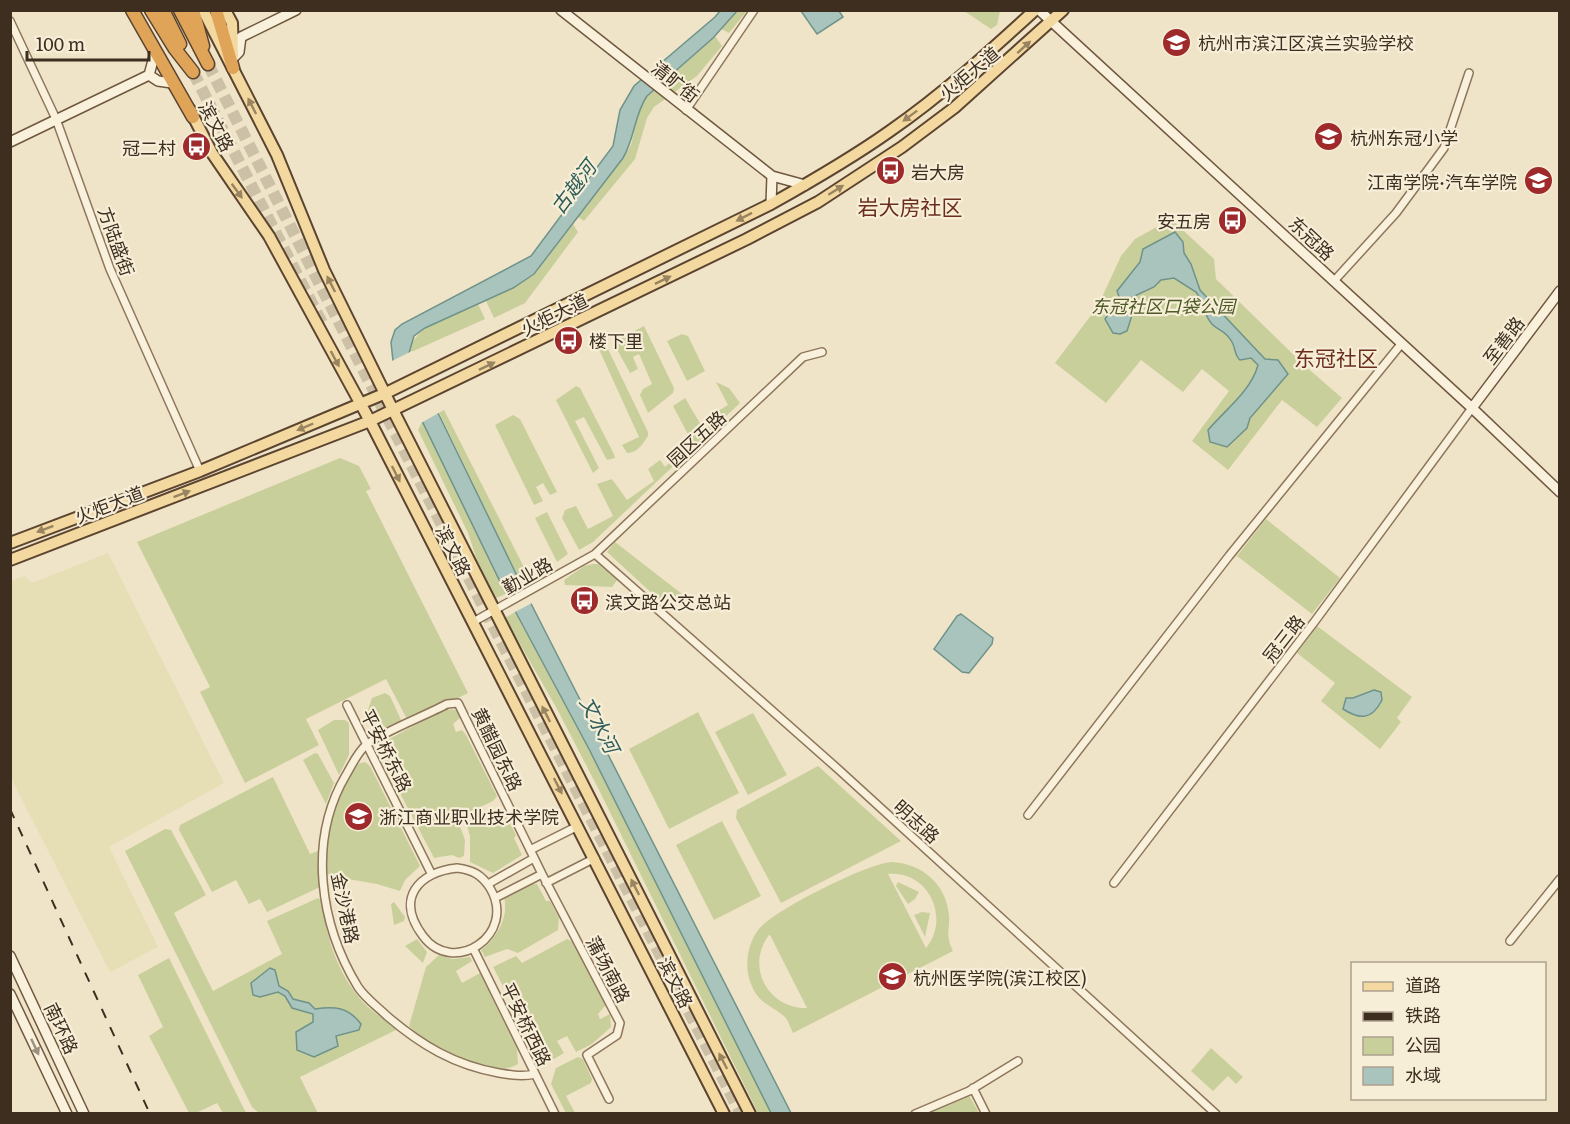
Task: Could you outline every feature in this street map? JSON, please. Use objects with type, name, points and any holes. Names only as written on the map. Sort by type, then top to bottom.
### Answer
[{"type":"highway","points":[[132,10],[194,117]]},
{"type":"highway","points":[[151,10],[175,49],[194,72],[163,10]]},
{"type":"highway","points":[[180,10],[208,64],[193,10]]},
{"type":"highway","points":[[216,10],[233,63]]},
{"type":"main road","name":"滨文路","points":[[139,10],[212,153],[269,236],[358,403],[370,421],[596,858],[720,1112]]},
{"type":"main road","name":"滨文路","points":[[202,10],[233,63],[277,154],[324,270],[393,410],[499,608],[750,1113]]},
{"type":"main road","points":[[225,10],[232,28],[233,63]]},
{"type":"main road","points":[[241,37],[296,10]]},
{"type":"main road","name":"清旷街","points":[[561,10],[638,73],[772,176],[805,185]]},
{"type":"main road","name":"东冠路","points":[[1037,10],[1052,21],[1402,343],[1560,492]]},
{"type":"main road","name":"火炬大道","points":[[10,543],[200,471],[386,393],[771,204],[874,142],[932,99],[1037,10]]},
{"type":"main road","name":"火炬大道","points":[[10,560],[370,421],[715,255],[818,202],[902,147],[954,108],[1063,10]]},
{"type":"main road","points":[[232,28],[241,37]]},
{"type":"main road","points":[[233,63],[239,52],[241,37]]},
{"type":"main road","points":[[149,75],[155,52]]},
{"type":"main road","points":[[10,142],[149,75]]},
{"type":"main road","points":[[149,75],[158,81],[172,82]]},
{"type":"main road","points":[[771,204],[772,176]]},
{"type":"main road","points":[[707,236],[706,246],[715,255]]},
{"type":"main road","name":"至善路","points":[[1472,408],[1560,291]]},
{"type":"main road","name":"南环路","points":[[10,956],[84,1113]]},
{"type":"main road","name":"南环路","points":[[10,994],[67,1113]]},
{"type":"street","points":[[686,110],[754,10]]},
{"type":"street","name":"方陆盛街","points":[[10,21],[56,119],[110,269],[200,471]]},
{"type":"street","points":[[1334,281],[1396,213],[1444,148],[1469,73]]},
{"type":"street","points":[[1028,815],[1229,556],[1402,343]]},
{"type":"street","name":"园区五路","points":[[595,554],[803,357],[822,352]]},
{"type":"street","name":"冠三路","points":[[1114,883],[1315,621],[1472,408]]},
{"type":"street","name":"勤业路","points":[[473,622],[595,554]]},
{"type":"street","name":"明志路","points":[[595,554],[838,769],[1216,1113]]},
{"type":"street","name":"黄醋园东路","points":[[367,745],[447,704],[458,703],[542,874]]},
{"type":"street","name":"平安桥东路","points":[[347,705],[431,873]]},
{"type":"street","name":"金沙港路","points":[[367,745],[357,756],[337,792],[329,813],[322,850],[321,872],[328,912],[341,956],[360,990],[413,1038],[445,1058],[475,1069],[525,1076],[535,1074]]},
{"type":"street","points":[[530,850],[578,826]]},
{"type":"street","points":[[488,884],[534,858]]},
{"type":"street","points":[[546,883],[596,858]]},
{"type":"street","points":[[457,868],[467,869],[479,874],[488,884],[495,898],[498,921],[485,939],[473,948],[461,952],[438,950],[421,934],[413,917],[413,890],[431,873],[457,868]]},
{"type":"street","points":[[495,898],[542,874]]},
{"type":"street","name":"蒲场南路","points":[[542,874],[620,1023],[617,1035],[587,1055],[609,1099]]},
{"type":"street","points":[[1510,941],[1560,879]]},
{"type":"street","name":"平安桥西路","points":[[473,948],[555,1113]]},
{"type":"street","points":[[915,1113],[973,1088],[1018,1061]]},
{"type":"street","points":[[973,1088],[986,1113]]},
{"type":"shaded area","points":[[108,553],[224,783],[109,847],[158,947],[110,972],[10,776],[11,581],[24,576],[32,583]]},
{"type":"green space","points":[[737,11],[747,11],[729,33],[721,29]]},
{"type":"green space","points":[[964,11],[1000,11],[997,25],[991,29]]},
{"type":"green space","points":[[715,36],[722,46],[697,76],[654,107],[647,118],[635,159],[584,221],[578,217],[631,145],[640,106],[647,96]]},
{"type":"green space","name":"东冠社区口袋公园","points":[[1171,219],[1214,259],[1216,279],[1304,365],[1342,398],[1317,427],[1282,400],[1228,470],[1192,441],[1229,391],[1202,369],[1183,392],[1141,360],[1106,403],[1055,363],[1098,306],[1121,256],[1135,239]]},
{"type":"green space","points":[[573,224],[578,232],[525,303],[494,318],[486,301],[534,275]]},
{"type":"green space","points":[[478,304],[485,319],[409,353],[412,343],[427,328]]},
{"type":"green space","points":[[644,326],[674,388],[673,393],[648,413],[640,395],[643,389],[652,384],[639,354],[633,357],[638,369],[630,373],[614,344],[615,341]]},
{"type":"green space","points":[[682,334],[688,336],[705,371],[687,381],[667,341]]},
{"type":"green space","points":[[597,345],[606,345],[648,432],[642,445],[631,453],[627,453],[622,445],[639,437]]},
{"type":"green space","points":[[716,382],[729,388],[740,403],[593,542],[579,550],[562,518],[565,510],[576,506],[588,529],[613,516],[597,484],[612,479],[627,500],[654,481],[648,469],[660,460],[665,467],[692,442],[673,406],[685,398],[704,430],[712,423],[708,417],[728,405]]},
{"type":"green space","points":[[576,386],[580,388],[615,458],[607,460],[584,417],[575,421],[599,468],[593,473],[556,400]]},
{"type":"green space","points":[[444,410],[530,579],[522,586],[439,412]]},
{"type":"green space","points":[[513,415],[520,419],[557,492],[550,495],[543,483],[536,487],[543,501],[534,505],[495,425]]},
{"type":"green space","points":[[423,420],[506,594],[496,598],[477,560],[468,533],[418,430]]},
{"type":"green space","points":[[340,458],[359,466],[371,489],[366,491],[468,693],[409,723],[386,679],[306,719],[319,745],[245,783],[200,692],[210,687],[137,542]]},
{"type":"green space","points":[[547,512],[568,554],[557,562],[535,518]]},
{"type":"green space","points":[[1266,519],[1340,578],[1312,614],[1237,556]]},
{"type":"green space","points":[[615,542],[682,594],[669,609],[607,552]]},
{"type":"green space","points":[[599,564],[617,580],[612,587],[565,585],[564,580],[584,566]]},
{"type":"green space","points":[[515,612],[589,749],[772,1113],[758,1113],[600,792],[556,707],[505,618]]},
{"type":"green space","points":[[1317,626],[1412,697],[1397,718],[1401,722],[1380,749],[1321,701],[1335,683],[1297,653]]},
{"type":"green space","points":[[385,693],[390,696],[402,722],[383,731],[368,722],[367,713],[372,698]]},
{"type":"green space","points":[[444,709],[457,710],[460,718],[453,724],[456,732],[462,730],[466,735],[497,796],[493,801],[457,818],[465,840],[464,856],[459,858],[452,855],[434,858],[381,757],[384,742]]},
{"type":"green space","points":[[698,712],[739,793],[669,829],[629,749]]},
{"type":"green space","points":[[753,713],[787,775],[748,795],[715,732]]},
{"type":"green space","points":[[334,720],[345,720],[349,723],[349,755],[339,775],[318,730]]},
{"type":"green space","points":[[315,753],[318,754],[334,783],[326,804],[303,760]]},
{"type":"green space","points":[[365,762],[370,766],[420,866],[405,880],[400,891],[377,884],[325,875],[329,832],[336,808],[353,769],[357,764]]},
{"type":"green space","points":[[818,766],[901,841],[781,903],[736,818],[737,810]]},
{"type":"green space","points":[[273,777],[310,854],[318,851],[320,887],[267,912],[260,899],[249,904],[236,880],[212,892],[179,830],[180,825]]},
{"type":"green space","points":[[504,811],[516,835],[514,838],[522,855],[493,873],[470,862],[470,836],[467,826]]},
{"type":"green space","points":[[722,821],[761,896],[714,920],[676,845]]},
{"type":"green space","points":[[165,829],[171,830],[206,895],[174,913],[213,991],[282,954],[267,921],[318,898],[323,902],[327,930],[342,972],[358,997],[398,1029],[300,1077],[318,1113],[259,1113],[252,1107],[125,851]]},
{"type":"green space","points":[[891,862],[912,866],[937,884],[947,904],[948,937],[953,951],[793,1033],[785,1017],[763,1002],[752,986],[747,959],[755,935],[767,922],[800,901],[842,879]],"holes":[[[888,874],[902,875],[914,880],[931,898],[936,910],[936,923],[933,936],[926,948]],[[770,935],[807,1008],[781,1001],[764,984],[759,960],[762,947]]]},
{"type":"green space","points":[[898,882],[919,892],[908,904],[896,886]]},
{"type":"green space","points":[[537,884],[546,901],[550,901],[559,918],[558,930],[518,953],[507,949],[485,957],[481,950],[500,927],[505,912],[504,897]]},
{"type":"green space","points":[[394,902],[405,917],[404,921],[394,925],[391,904]]},
{"type":"green space","points":[[922,912],[930,913],[925,937],[914,915]]},
{"type":"green space","points":[[417,939],[427,952],[423,963],[405,946]]},
{"type":"green space","points":[[567,939],[573,942],[606,1005],[598,1014],[600,1019],[610,1014],[611,1027],[592,1044],[576,1052],[567,1036],[557,1041],[564,1053],[554,1059],[537,1051],[493,967],[516,956],[522,963]]},
{"type":"green space","points":[[439,955],[453,959],[470,957],[472,961],[456,971],[462,983],[480,973],[517,1049],[518,1064],[507,1068],[477,1065],[445,1052],[409,1026],[426,967]]},
{"type":"green space","points":[[169,958],[248,1113],[223,1113],[217,1103],[196,1113],[189,1113],[149,1036],[163,1027],[138,975]]},
{"type":"green space","points":[[1211,1048],[1243,1077],[1236,1084],[1228,1076],[1213,1091],[1191,1071]]},
{"type":"green space","points":[[578,1057],[583,1059],[592,1079],[591,1083],[566,1096],[575,1113],[566,1113],[551,1084],[556,1068]]},
{"type":"green space","points":[[969,1095],[979,1113],[924,1114]]},
{"type":"water","points":[[720,11],[737,11],[713,38],[647,96],[639,111],[623,158],[534,274],[513,288],[425,328],[414,336],[409,353],[522,586],[791,1113],[771,1113],[589,749],[506,594],[393,361],[391,342],[395,330],[402,324],[531,256],[613,146],[620,110],[634,86]]},
{"type":"water","points":[[801,11],[839,11],[843,17],[817,34]]},
{"type":"water","points":[[1175,232],[1183,242],[1184,253],[1191,264],[1200,290],[1265,359],[1278,360],[1288,374],[1250,418],[1247,428],[1227,447],[1210,442],[1208,430],[1244,392],[1258,365],[1251,358],[1240,360],[1238,358],[1228,336],[1214,326],[1207,317],[1205,305],[1196,292],[1174,278],[1161,280],[1154,287],[1128,299],[1127,306],[1132,315],[1127,331],[1120,334],[1113,333],[1105,319],[1111,310],[1118,309],[1120,299],[1117,291],[1140,262],[1143,249]]},
{"type":"water","points":[[961,614],[993,638],[992,644],[969,673],[962,672],[934,649],[957,616]]},
{"type":"water","points":[[1374,690],[1381,692],[1382,700],[1370,715],[1355,715],[1343,709],[1346,698],[1353,698]]},
{"type":"water","points":[[270,968],[275,970],[279,986],[288,991],[293,999],[309,1003],[315,1009],[335,1008],[346,1011],[361,1024],[359,1030],[336,1036],[338,1046],[314,1057],[297,1050],[296,1032],[313,1022],[313,1014],[292,1008],[285,996],[278,992],[260,997],[253,995],[251,983]]},
{"type":"pier","points":[[412,351],[442,411],[421,423],[390,362]]},
{"type":"pier","points":[[524,584],[534,602],[513,613],[503,595]]},
{"type":"tunnel","points":[[208,64],[741,1114]]},
{"type":"tunnel","points":[[193,72],[324,327]]},
{"type":"railway","points":[[10,809],[150,1114]]},
{"type":"place","name":"杭州市滨江区滨兰实验学校","points":[[1177,42]]},
{"type":"place","name":"杭州东冠小学","points":[[1329,137]]},
{"type":"place","name":"冠二村","points":[[197,147]]},
{"type":"place","name":"岩大房","points":[[890,171]]},
{"type":"place","name":"江南学院·汽车学院","points":[[1538,181]]},
{"type":"place","name":"安五房","points":[[1232,220]]},
{"type":"place","name":"楼下里","points":[[568,340]]},
{"type":"place","name":"滨文路公交总站","points":[[584,601]]},
{"type":"place","name":"浙江商业职业技术学院","points":[[358,816]]},
{"type":"place","name":"杭州医学院(滨江校区)","points":[[892,977]]},
{"type":"district","name":"岩大房社区","points":[[910,205]]},
{"type":"district","name":"东冠社区","points":[[1336,356]]},
{"type":"water label","name":"古越河","points":[[572,186]]},
{"type":"water label","name":"文水河","points":[[601,724]]}]
